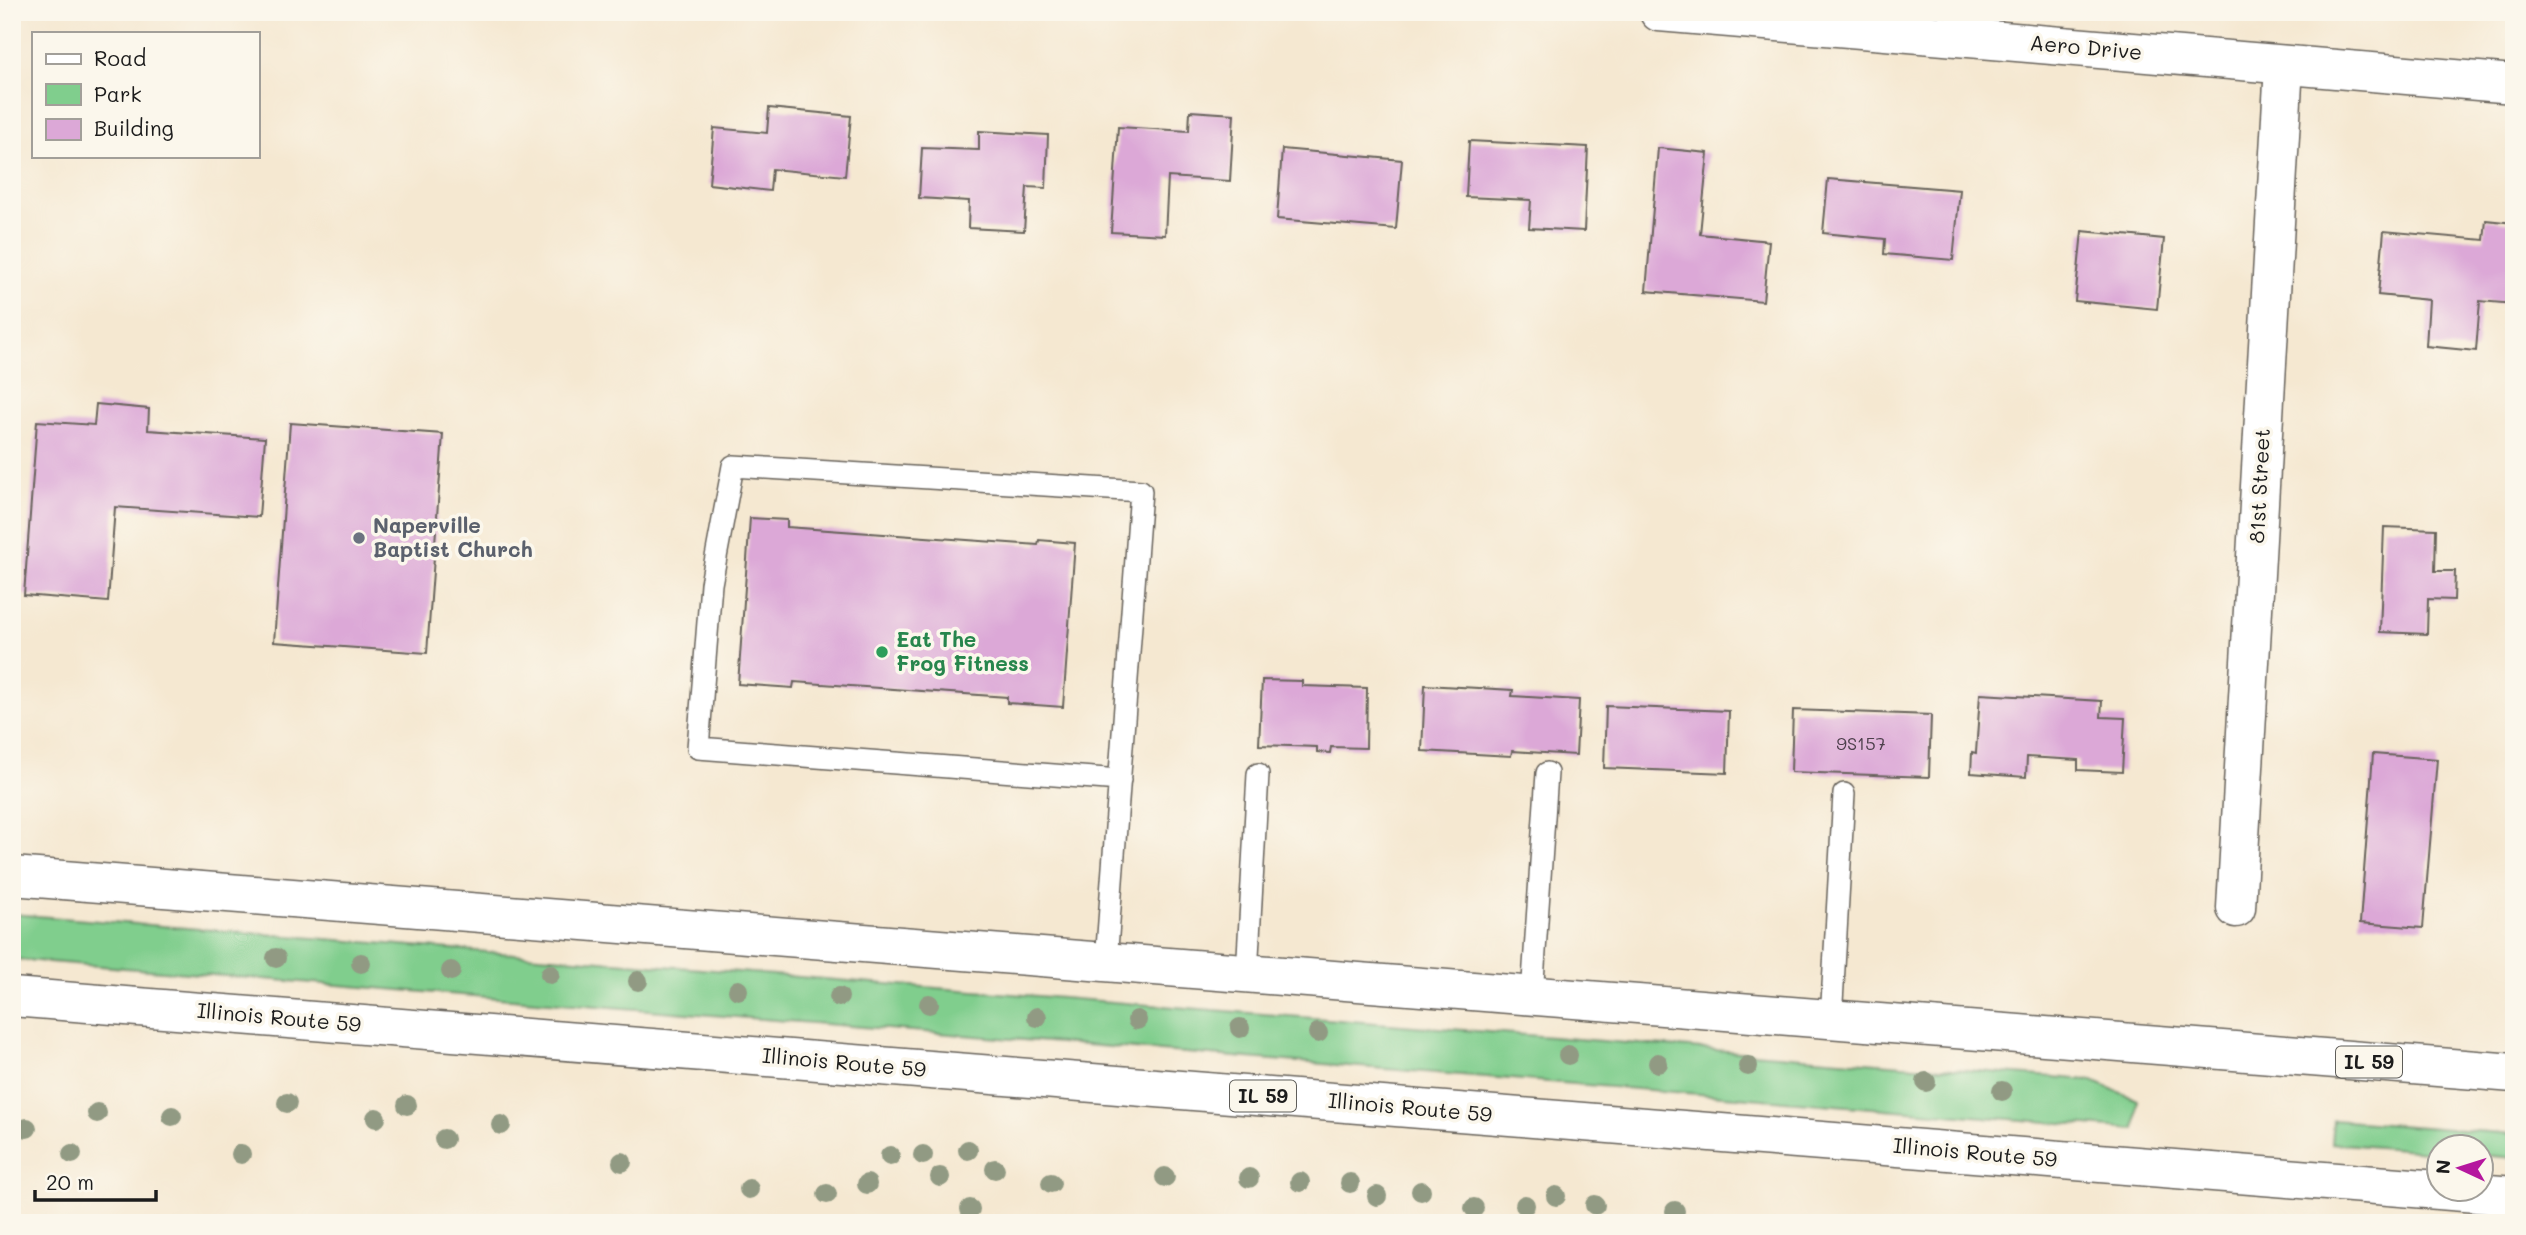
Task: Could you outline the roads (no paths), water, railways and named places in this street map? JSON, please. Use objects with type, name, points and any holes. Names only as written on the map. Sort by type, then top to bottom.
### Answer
[{"type":"main road","name":"Aero Drive","points":[[1659,12],[2514,84]]},
{"type":"main road","name":"81st Street","points":[[2236,908],[2284,65]]},
{"type":"main road","name":"IL 59","points":[[12,876],[2514,1073]]},
{"type":"main road","name":"Illinois Route 59","points":[[12,997],[2514,1196]]},
{"type":"lane","points":[[1106,962],[1120,780],[1141,491],[733,466],[711,584],[698,748],[1120,780]]},
{"type":"lane","points":[[1532,996],[1547,773]]},
{"type":"lane","points":[[1247,974],[1258,774]]},
{"type":"lane","points":[[1831,1020],[1844,794]]},
{"type":"place","name":"Naperville Baptist Church","points":[[359,538]]},
{"type":"place","name":"Eat The Frog Fitness","points":[[882,652]]}]
